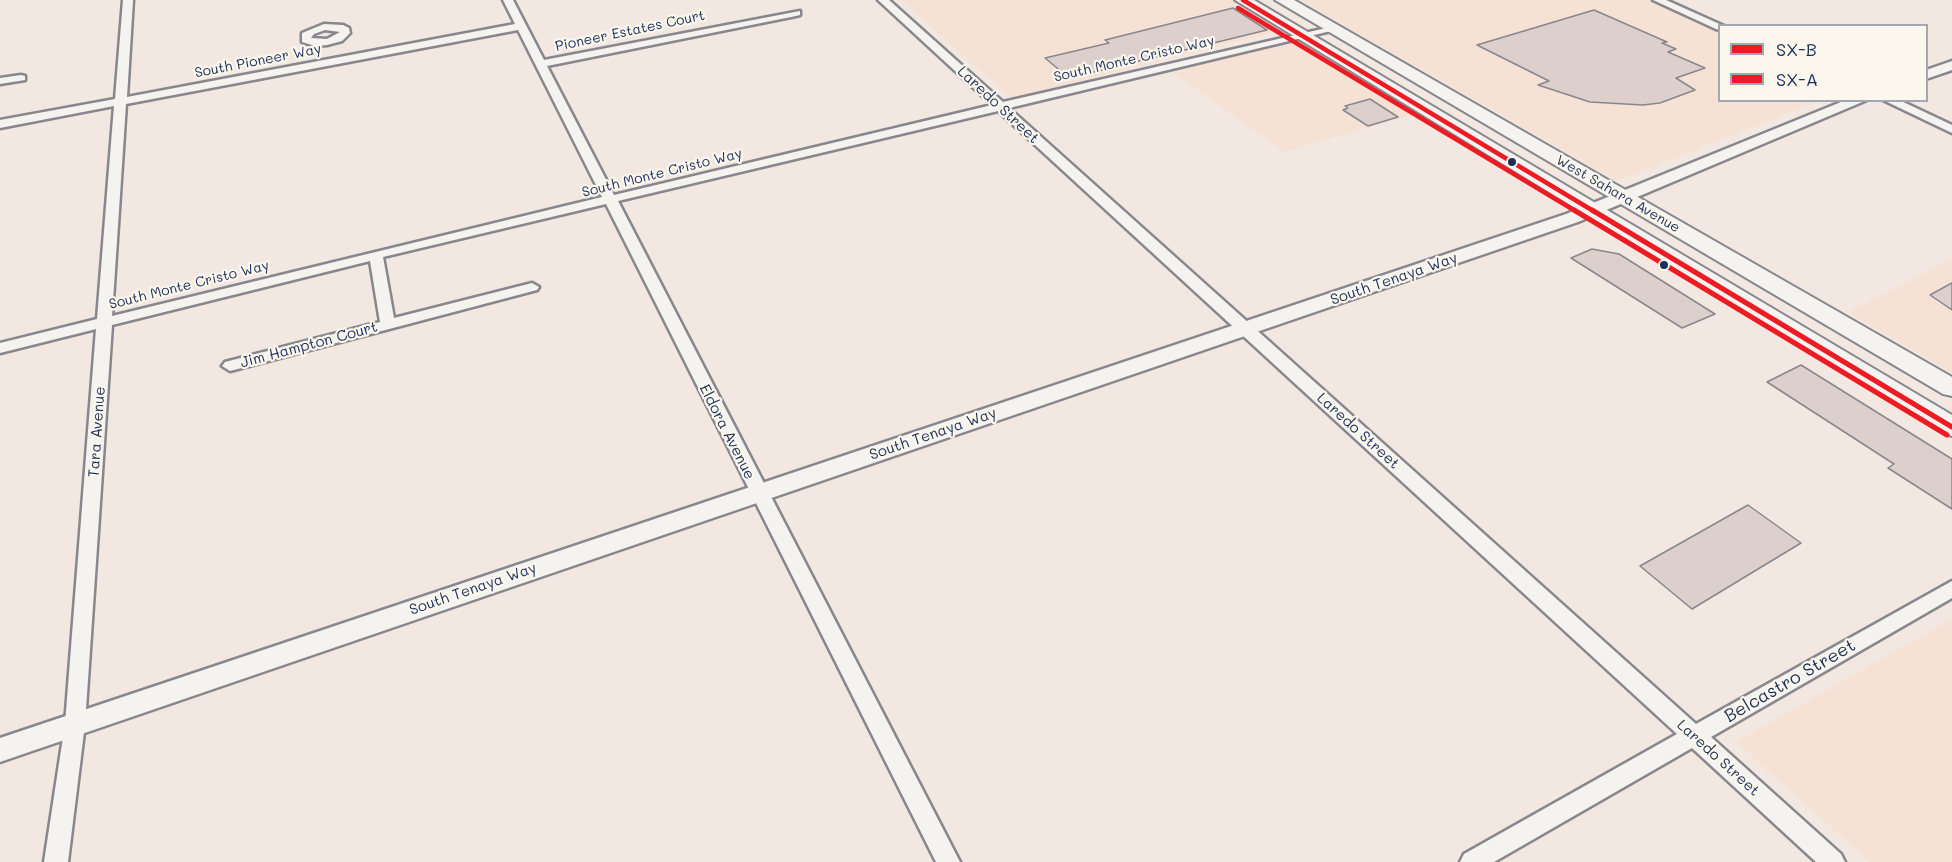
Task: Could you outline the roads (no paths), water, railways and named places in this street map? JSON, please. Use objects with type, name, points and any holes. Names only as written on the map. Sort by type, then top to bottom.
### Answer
[{"type":"main road","name":"West Sahara Avenue","points":[[1243,0],[1952,426]]},
{"type":"main road","name":"West Sahara Avenue","points":[[1283,0],[1952,388]]},
{"type":"main road","points":[[1475,139],[1548,169],[1579,186],[1624,198]]},
{"type":"main road","points":[[1593,210],[1636,221],[1672,241],[1719,253]]},
{"type":"street","name":"Tara Avenue","points":[[56,862],[75,724],[128,0]]},
{"type":"street","name":"Eldora Avenue","points":[[508,0],[948,862]]},
{"type":"street","name":"Laredo Street","points":[[883,0],[1833,862]]},
{"type":"street","points":[[1658,0],[1718,27]]},
{"type":"street","name":"Pioneer Estates Court","points":[[541,64],[795,13]]},
{"type":"street","name":"South Pioneer Way","points":[[0,124],[522,26]]},
{"type":"street","name":"South Monte Cristo Way","points":[[0,348],[376,255],[1331,28]]},
{"type":"street","points":[[327,42],[328,63]]},
{"type":"street","points":[[1928,74],[1952,65]]},
{"type":"street","points":[[0,81],[21,78]]},
{"type":"street","name":"South Tenaya Way","points":[[0,750],[1593,210],[1855,102]]},
{"type":"street","points":[[1892,102],[1952,129]]},
{"type":"street","name":"Jim Hampton Court","points":[[376,255],[388,325]]},
{"type":"street","name":"Jim Hampton Court","points":[[230,366],[532,287]]},
{"type":"street","name":"Belcastro Street","points":[[1472,862],[1952,588]]}]
